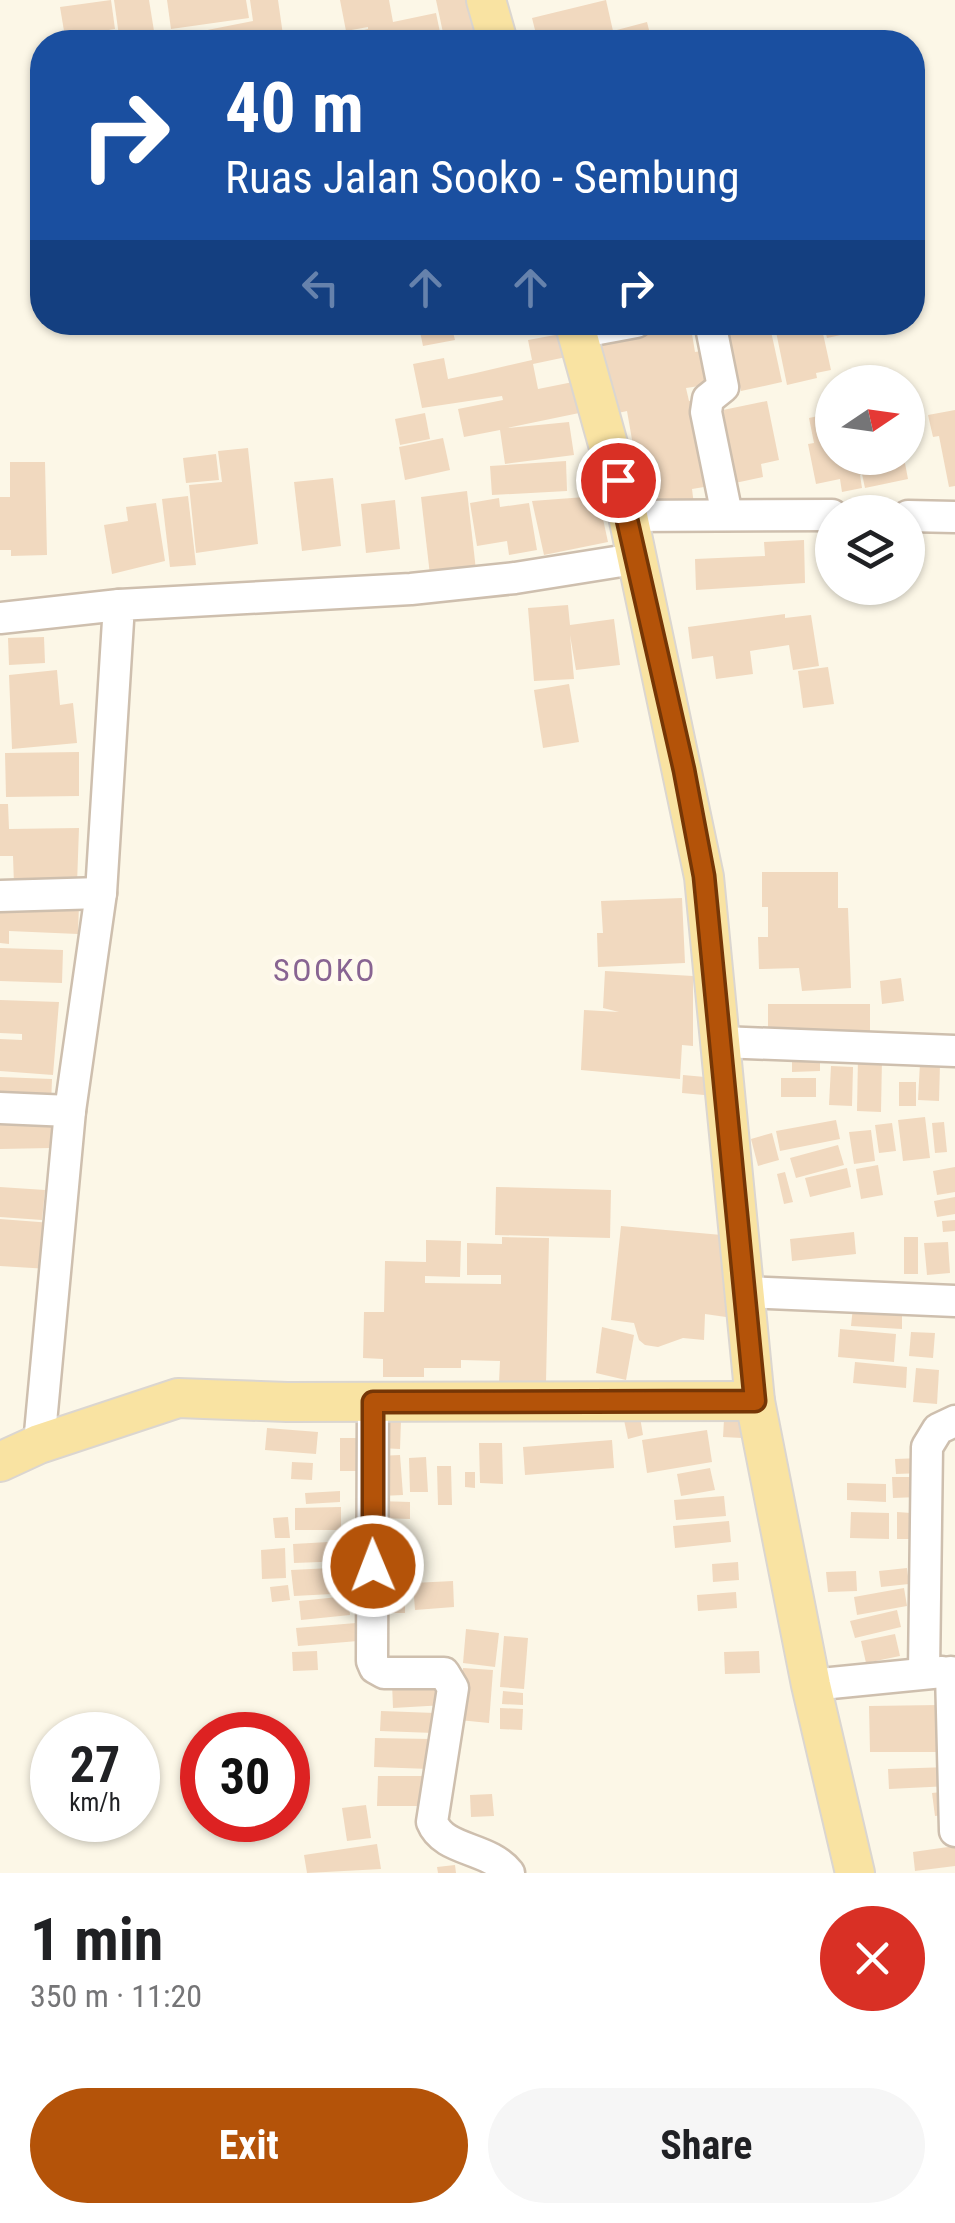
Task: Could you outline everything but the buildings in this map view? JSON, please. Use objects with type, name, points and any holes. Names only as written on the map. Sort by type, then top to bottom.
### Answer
[{"type":"main road","points":[[486,0],[495,30]]},
{"type":"main road","points":[[577,335],[628,516],[634,559],[684,770],[704,876],[755,1401],[811,1685],[855,1873]]},
{"type":"main road","points":[[0,1462],[40,1444],[178,1398],[755,1401]]},
{"type":"street","points":[[713,335],[723,387],[708,398],[706,412],[727,514]]},
{"type":"street","points":[[628,516],[815,515]]},
{"type":"street","points":[[925,516],[955,516]]},
{"type":"street","points":[[0,618],[118,605],[411,589],[516,578],[634,559]]},
{"type":"street","points":[[40,1444],[70,1112],[101,894],[118,605]]},
{"type":"street","points":[[0,896],[101,894]]},
{"type":"street","points":[[721,1042],[955,1051]]},
{"type":"street","points":[[0,1108],[70,1112]]},
{"type":"street","points":[[744,1292],[955,1302]]},
{"type":"street","points":[[373,1402],[372,1660],[375,1668],[384,1673],[448,1675],[453,1688],[432,1813],[434,1828],[446,1840],[491,1856],[509,1873]]},
{"type":"street","points":[[955,1421],[938,1429],[927,1447],[955,1831]]},
{"type":"street","points":[[811,1685],[943,1672]]},
{"type":"district","name":"SOOKO","points":[[325,970]]},
{"type":"route","points":[[373,1566],[373,1402],[755,1401],[704,876],[618,480]]}]
